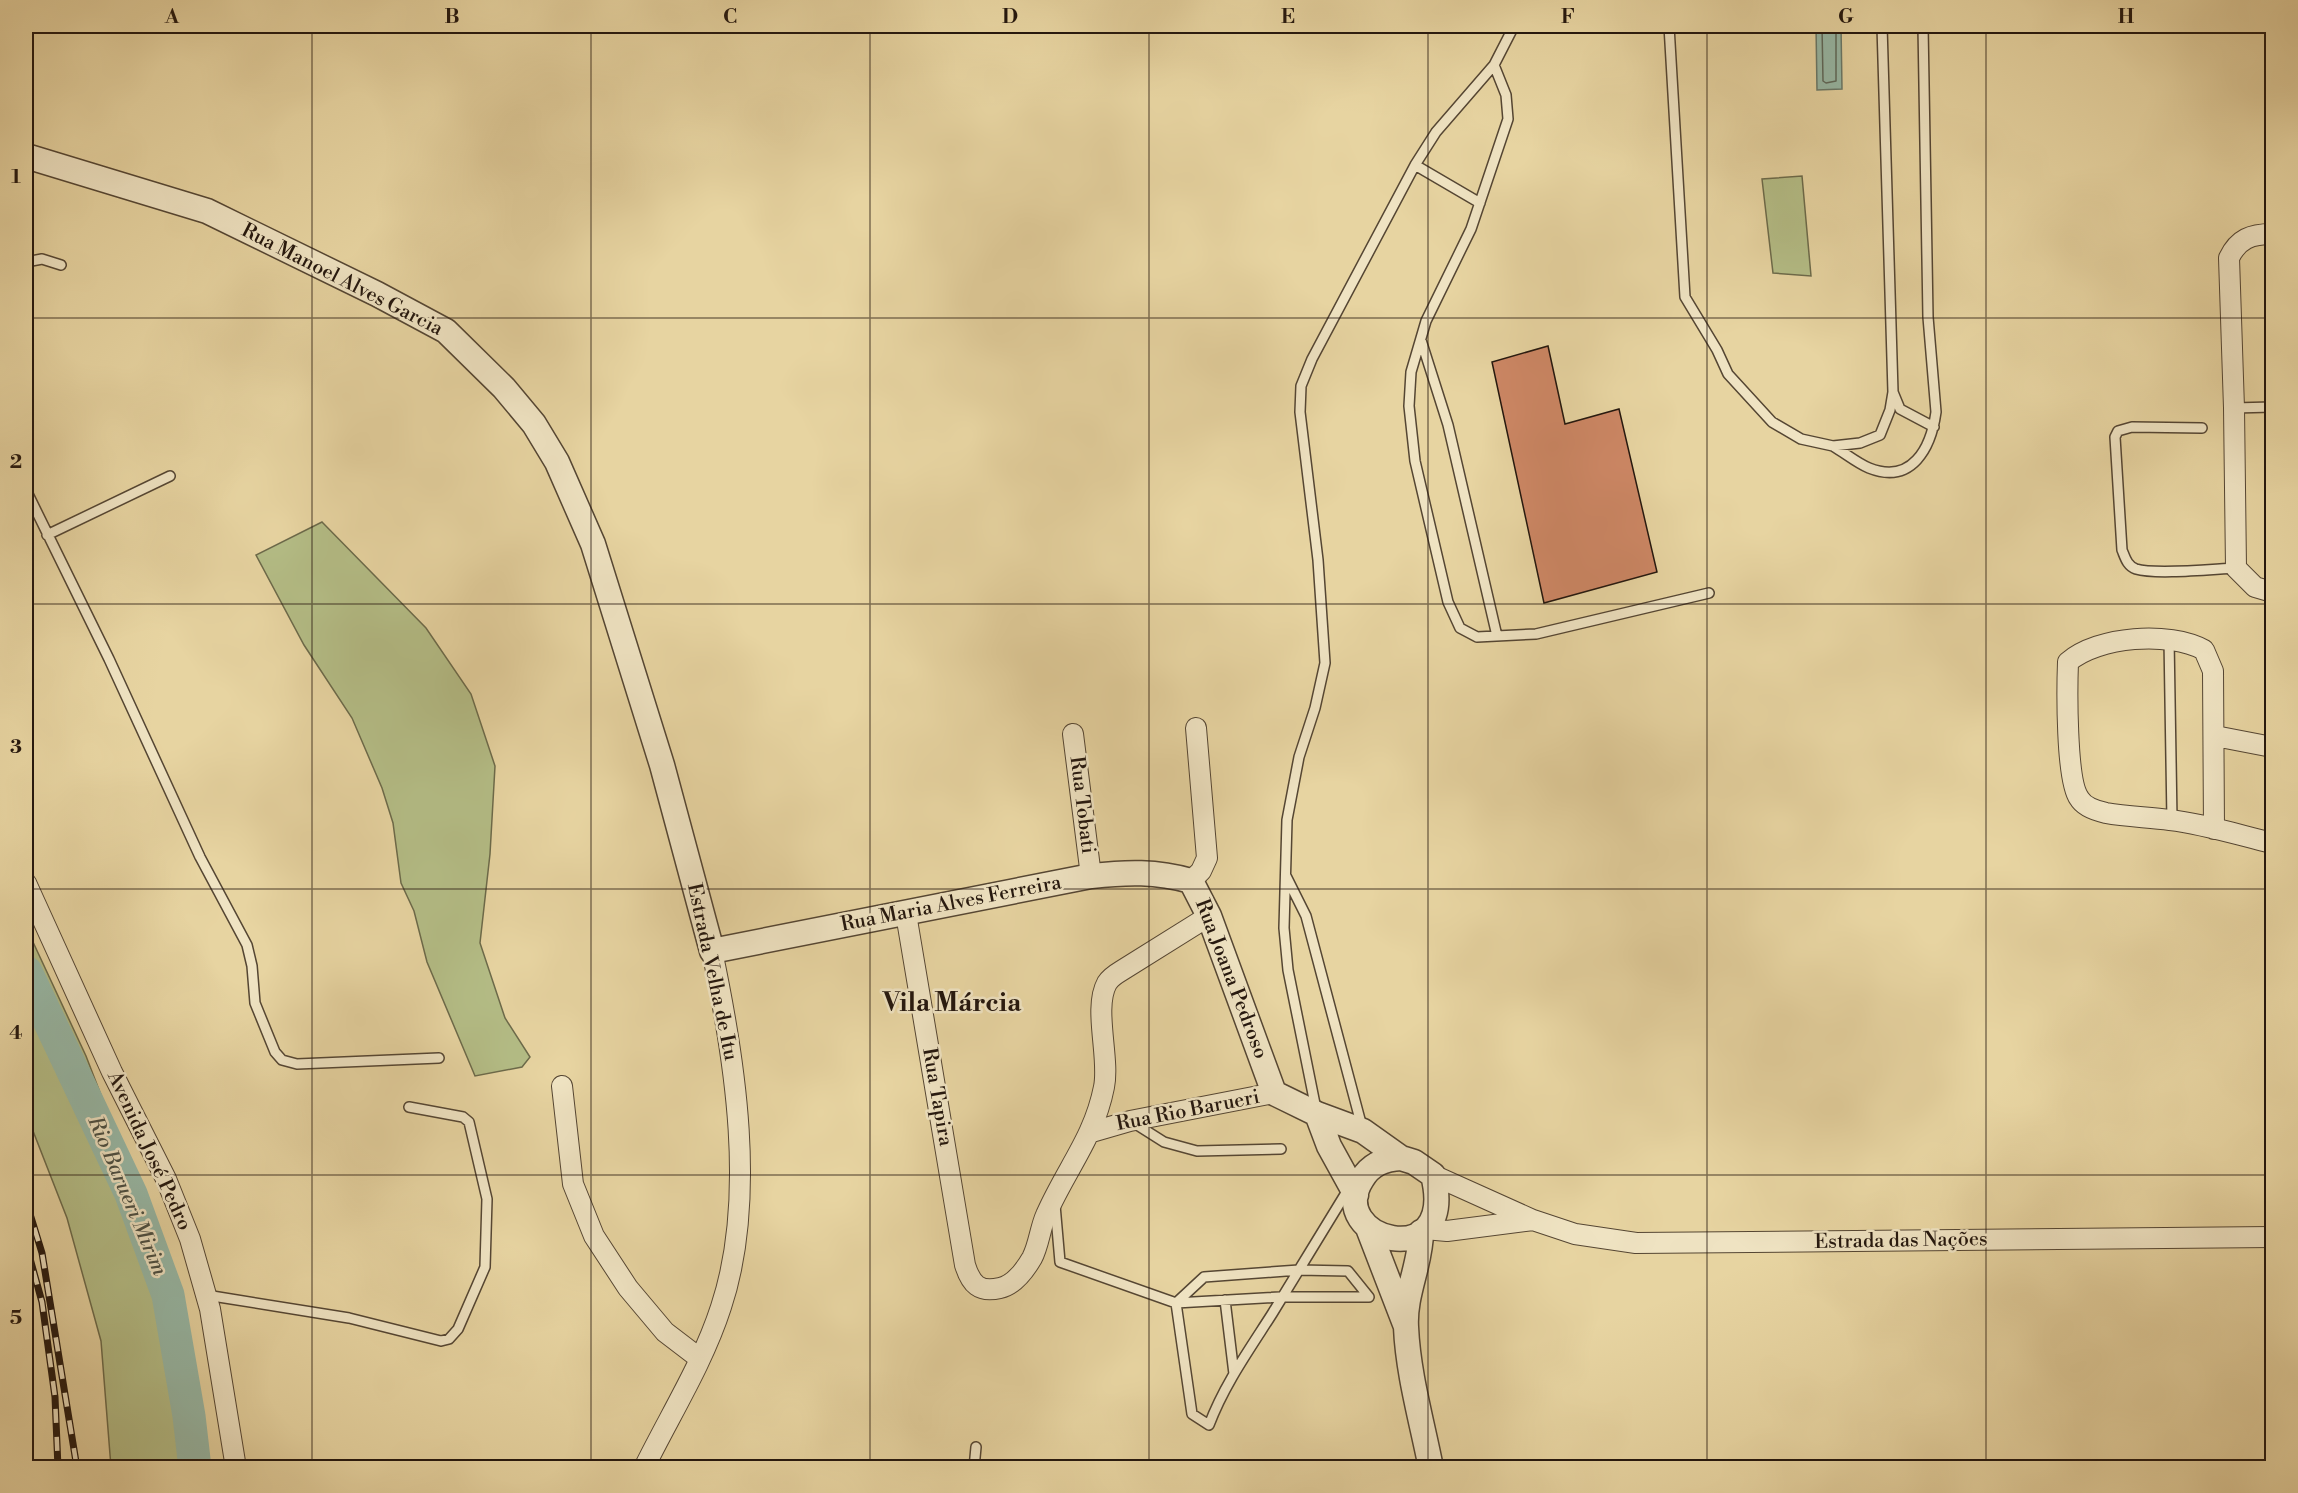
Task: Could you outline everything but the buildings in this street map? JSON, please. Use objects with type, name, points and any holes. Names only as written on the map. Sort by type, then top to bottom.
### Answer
[{"type":"street","name":"Rua Manoel Alves Garcia","points":[[26,156],[207,211],[377,294],[446,331],[504,388],[534,424],[557,462],[593,544]]},
{"type":"street","points":[[2272,234],[2245,238],[2234,246],[2229,258],[2236,568],[2255,587],[2272,592]]},
{"type":"street","name":"Estrada Velha de Itu","points":[[593,544],[662,765],[712,951],[732,1060],[738,1124],[736,1237],[722,1307],[644,1467]]},
{"type":"street","points":[[2214,829],[2213,671],[2204,650],[2193,644],[2169,639],[2144,638],[2090,649],[2078,654],[2068,662],[2072,766],[2074,788],[2079,799],[2088,806],[2105,813],[2172,820],[2272,843]]},
{"type":"street","name":"Rua Joana Pedroso","points":[[1196,728],[1207,858],[1201,871],[1191,880],[1209,916],[1274,1093]]},
{"type":"street","name":"Rua Tobati","points":[[1073,734],[1091,876]]},
{"type":"street","points":[[2215,736],[2272,747]]},
{"type":"street","name":"Rua Maria Alves Ferreira","points":[[712,951],[1091,876],[1134,871],[1164,873],[1191,880]]},
{"type":"street","name":"Avenida José Pedro","points":[[26,883],[112,1072],[166,1179],[189,1239],[206,1295],[236,1467]]},
{"type":"street","name":"Rua Tapira","points":[[906,914],[969,1280],[977,1288],[991,1290],[1004,1288],[1015,1280],[1032,1257],[1046,1215],[1054,1200]]},
{"type":"street","points":[[1054,1200],[1092,1132],[1105,1084],[1102,1011],[1103,995],[1108,982],[1120,970],[1209,916]]},
{"type":"street","points":[[562,1086],[573,1184],[594,1236],[628,1288],[665,1332],[699,1358]]},
{"type":"street","name":"Rua Rio Barueri","points":[[1092,1132],[1130,1120],[1274,1093],[1317,1114],[1363,1131],[1401,1158]]},
{"type":"street","points":[[1317,1114],[1329,1146],[1353,1190],[1361,1218],[1377,1235],[1400,1240],[1423,1231],[1433,1218],[1437,1206],[1433,1175],[1414,1162],[1401,1158],[1376,1164],[1353,1190]]},
{"type":"street","name":"Estrada das Nações","points":[[1433,1175],[1533,1220],[1575,1234],[1648,1243],[2272,1237]]},
{"type":"street","name":"Estrada das Nações","points":[[1423,1231],[1447,1231],[1533,1220]]},
{"type":"street","points":[[1368,1227],[1406,1326],[1431,1467]]},
{"type":"street","points":[[1406,1326],[1409,1293],[1421,1249],[1423,1231]]},
{"type":"lane","points":[[1317,1114],[1288,970],[1284,928],[1287,820],[1299,758],[1315,708],[1325,663],[1318,560],[1300,412],[1301,386],[1312,359],[1415,165],[1436,132],[1494,65],[1514,26]]},
{"type":"lane","points":[[1669,26],[1685,297],[1717,350],[1728,374],[1754,405],[1772,422],[1801,439],[1833,446],[1860,443],[1880,435],[1890,410],[1893,392],[1882,26]]},
{"type":"lane","points":[[1833,446],[1868,468],[1888,473],[1918,461],[1927,447],[1934,427],[1936,412],[1928,317],[1923,26]]},
{"type":"lane","points":[[1494,65],[1506,95],[1508,119],[1471,229],[1426,321],[1411,372],[1409,406],[1415,461],[1449,602],[1460,628],[1477,637],[1536,634],[1709,593]]},
{"type":"lane","points":[[1415,165],[1480,203]]},
{"type":"lane","points":[[26,262],[42,259],[61,265]]},
{"type":"lane","points":[[1421,340],[1449,425],[1497,636]]},
{"type":"lane","points":[[1893,392],[1900,409],[1934,427]]},
{"type":"lane","points":[[2234,408],[2272,407]]},
{"type":"lane","points":[[2202,428],[2132,428],[2118,431],[2115,437],[2122,550],[2125,559],[2136,569],[2192,571],[2236,568]]},
{"type":"lane","points":[[47,535],[170,476]]},
{"type":"lane","points":[[26,490],[109,659],[200,857],[247,945],[252,966],[255,1003],[275,1052],[282,1060],[297,1064],[439,1058]]},
{"type":"lane","points":[[2169,639],[2172,820]]},
{"type":"lane","points":[[1285,874],[1306,916],[1363,1131]]},
{"type":"lane","points":[[206,1295],[349,1318],[441,1341],[449,1339],[458,1329],[485,1267],[486,1199],[469,1122],[463,1117],[409,1107]]},
{"type":"lane","points":[[1130,1120],[1164,1142],[1197,1151],[1281,1149]]},
{"type":"lane","points":[[1176,1303],[1192,1414],[1209,1425],[1219,1398],[1299,1270],[1353,1190]]},
{"type":"lane","points":[[1054,1200],[1059,1229],[1060,1263],[1176,1303],[1283,1297],[1369,1297],[1347,1271],[1299,1270],[1204,1277],[1176,1303]]},
{"type":"lane","points":[[1225,1300],[1234,1374]]},
{"type":"lane","points":[[974,1467],[976,1447]]},
{"type":"green space","points":[[1802,176],[1811,276],[1773,273],[1762,179]]},
{"type":"green space","points":[[322,522],[426,628],[471,694],[495,766],[490,854],[480,943],[505,1018],[530,1057],[522,1067],[475,1076],[427,962],[414,911],[401,883],[393,823],[382,788],[352,718],[304,645],[256,555]]},
{"type":"green space","points":[[26,927],[86,1056],[163,1256],[210,1467],[111,1467],[101,1341],[67,1218],[26,1113]]},
{"type":"water","points":[[1816,26],[1841,26],[1842,89],[1817,90]]},
{"type":"waterway","name":"Rio Barueri Mirim","points":[[26,972],[131,1194],[168,1295],[189,1416],[195,1468]]},
{"type":"railway","points":[[26,1201],[42,1253],[77,1468]]},
{"type":"railway","points":[[26,1244],[42,1302],[55,1397],[58,1468]]},
{"type":"district","name":"Vila Márcia","points":[[952,1003]]}]
